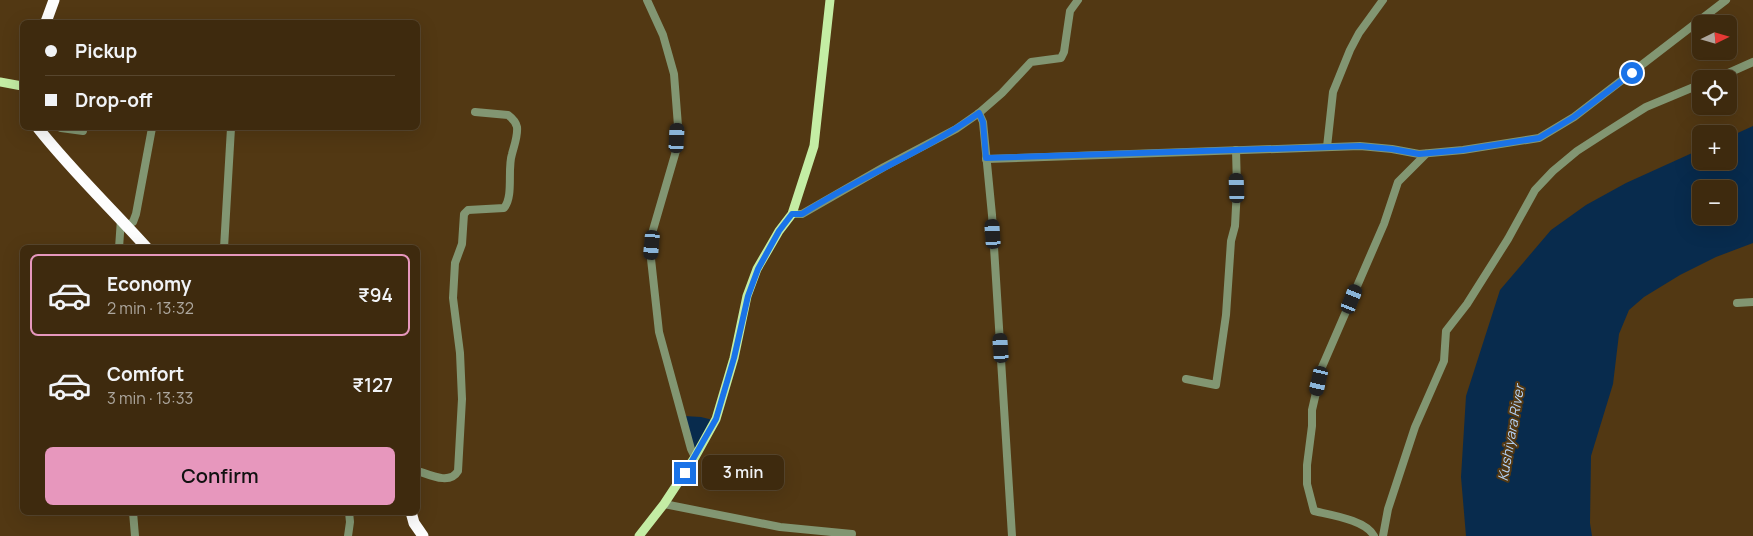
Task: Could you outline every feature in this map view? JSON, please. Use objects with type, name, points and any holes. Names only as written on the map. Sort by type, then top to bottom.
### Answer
[{"type":"highway","points":[[47,20],[54,0]]},
{"type":"highway","points":[[40,130],[67,164],[144,245]]},
{"type":"highway","points":[[412,515],[414,523],[424,536]]},
{"type":"main road","points":[[640,536],[695,457],[716,419],[726,392],[748,296],[758,269],[779,231],[792,214],[814,146],[830,0]]},
{"type":"main road","points":[[0,82],[20,86]]},
{"type":"street","points":[[647,0],[664,35],[674,74],[678,126],[676,151],[654,230],[651,259],[659,332],[691,449],[695,457]]},
{"type":"street","points":[[792,214],[802,214],[884,167],[956,129],[979,113],[1002,93],[1031,62],[1061,58],[1064,52],[1070,11],[1078,0]]},
{"type":"street","points":[[1328,147],[1333,92],[1350,50],[1383,0]]},
{"type":"street","points":[[986,158],[1360,146],[1426,154],[1539,138],[1574,117],[1726,0]]},
{"type":"street","points":[[1735,70],[1753,62]]},
{"type":"street","points":[[1383,536],[1388,509],[1415,427],[1444,361],[1446,331],[1467,304],[1508,239],[1535,190],[1577,152],[1646,107],[1692,88]]},
{"type":"street","points":[[420,472],[441,478],[450,478],[455,477],[458,471],[462,399],[460,353],[453,298],[455,263],[462,244],[464,214],[468,210],[504,208],[509,196],[511,156],[517,133],[517,125],[508,115],[475,112]]},
{"type":"street","points":[[979,113],[983,122],[992,215],[1012,536]]},
{"type":"street","points":[[76,130],[83,131]]},
{"type":"street","points":[[120,245],[124,222],[133,222],[136,214],[152,130]]},
{"type":"street","points":[[224,245],[231,130]]},
{"type":"street","points":[[1186,379],[1216,384],[1226,315],[1231,241],[1235,226],[1236,150]]},
{"type":"street","points":[[1374,536],[1371,530],[1348,519],[1314,511],[1306,484],[1312,410],[1322,367],[1384,224],[1398,182],[1426,154]]},
{"type":"street","points":[[1737,303],[1753,302]]},
{"type":"street","points":[[664,504],[780,527],[852,534]]},
{"type":"street","points":[[133,515],[135,536]]},
{"type":"street","points":[[348,536],[349,515]]},
{"type":"water","name":"Kushiyara River","points":[[1753,126],[1753,243],[1716,257],[1680,275],[1644,297],[1629,310],[1619,334],[1613,384],[1591,456],[1590,523],[1592,536],[1466,536],[1461,477],[1466,396],[1500,290],[1551,230],[1586,205],[1626,183],[1692,153],[1692,170],[1737,170],[1737,133]]},
{"type":"water","points":[[684,416],[713,420],[695,452]]},
{"type":"route","points":[[685,473],[710,432],[726,392],[748,296],[758,269],[779,231],[792,214],[802,214],[884,167],[956,129],[979,113],[983,122],[986,158],[1360,146],[1419,154],[1463,150],[1539,138],[1574,117],[1632,73]]}]
